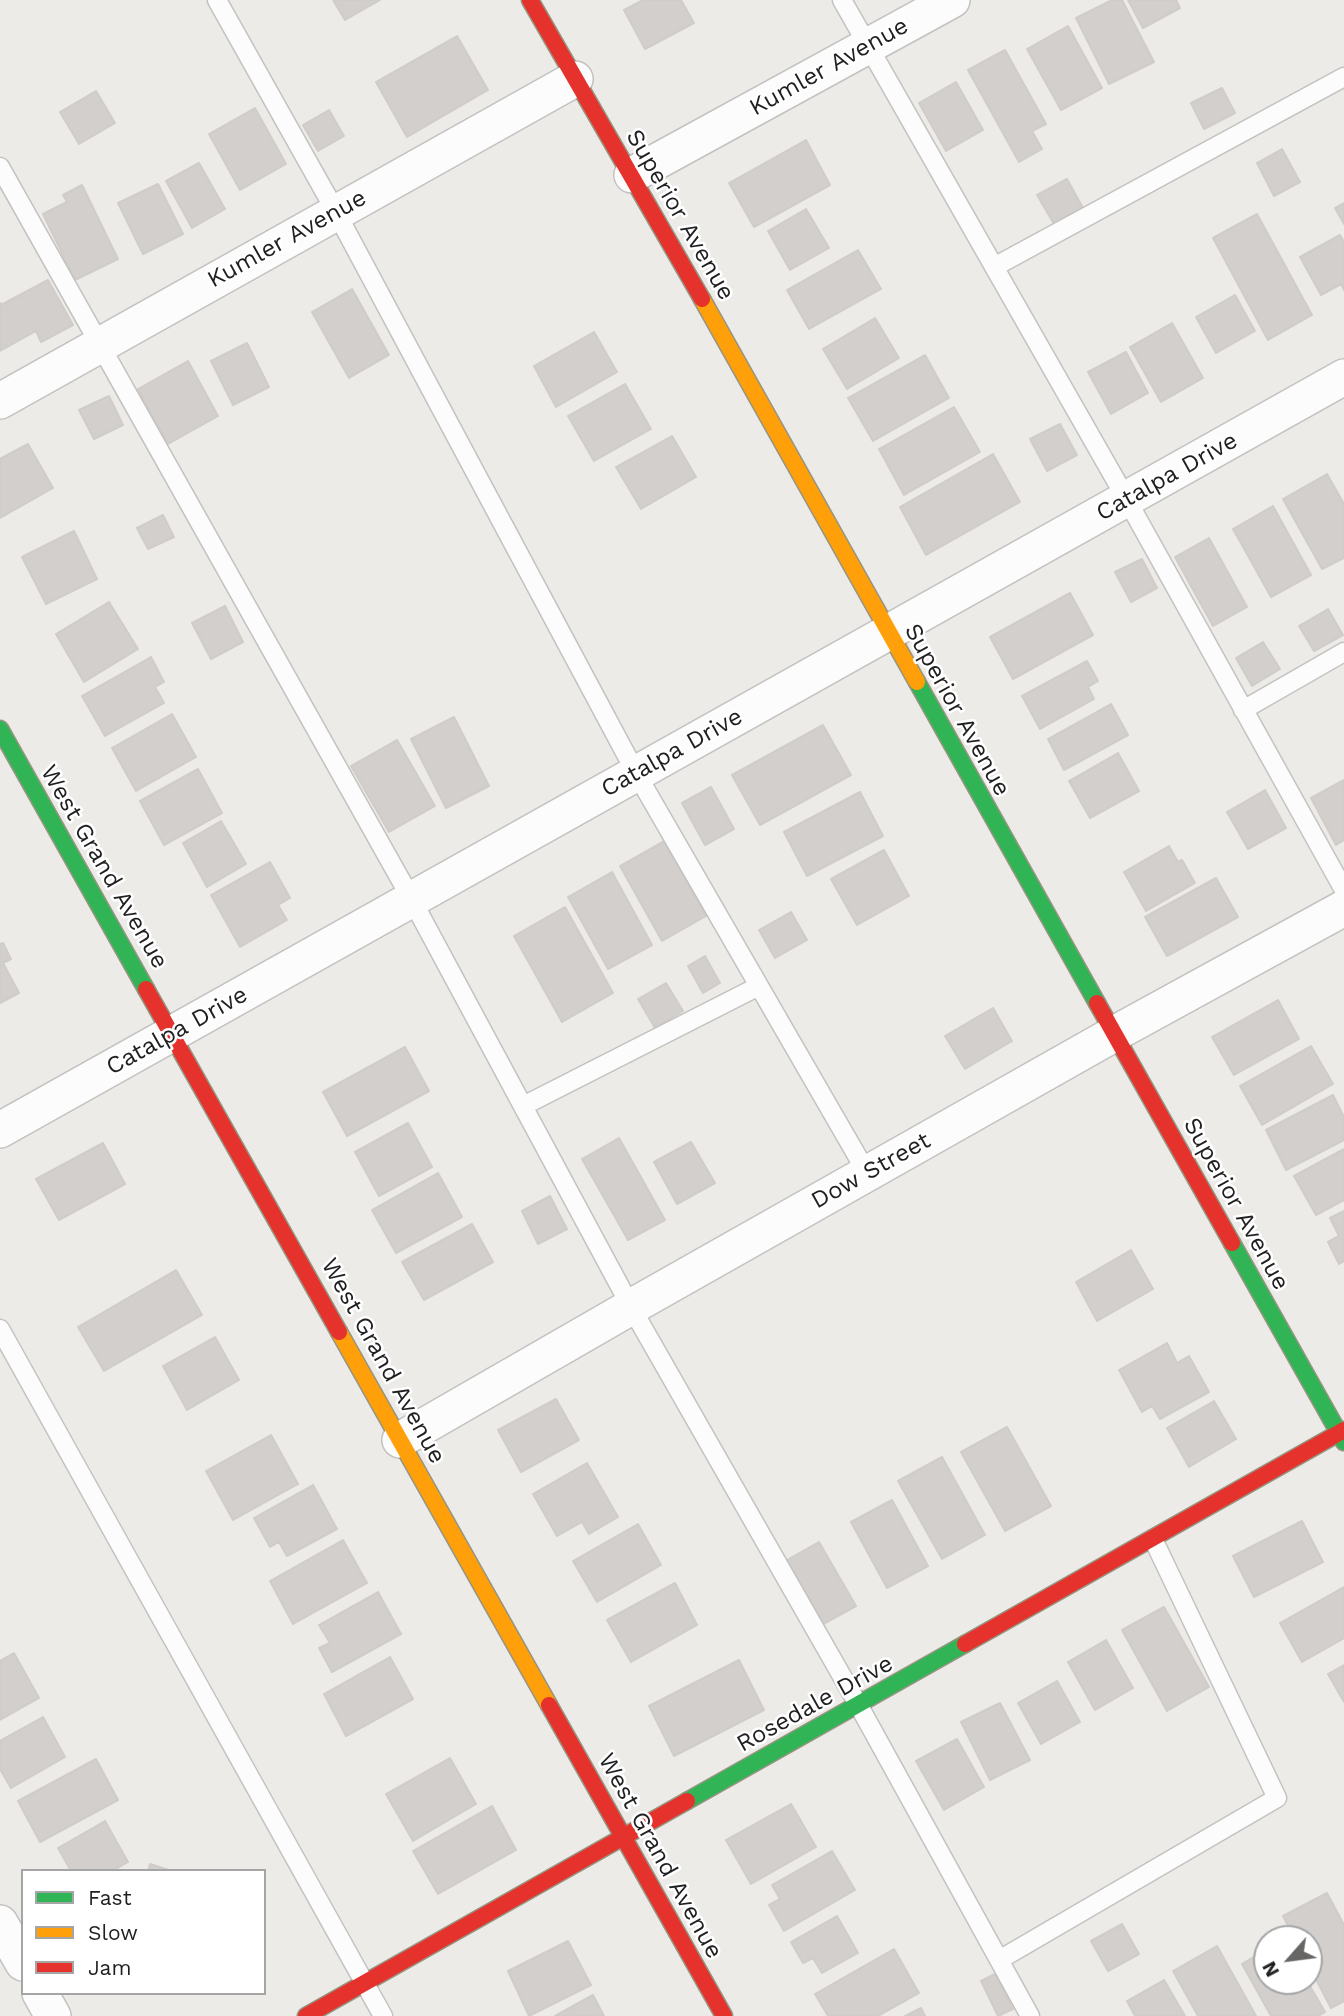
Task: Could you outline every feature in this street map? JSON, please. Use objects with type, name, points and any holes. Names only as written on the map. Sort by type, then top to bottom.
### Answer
[{"type":"street","name":"Superior Avenue","points":[[530,0],[632,175],[887,632],[1342,1435]]},
{"type":"street","name":"Kumler Avenue","points":[[632,175],[952,0]]},
{"type":"street","name":"Kumler Avenue","points":[[0,401],[575,79]]},
{"type":"street","name":"Catalpa Drive","points":[[0,1130],[1344,377]]},
{"type":"street","name":"West Grand Avenue","points":[[0,729],[724,2016]]},
{"type":"street","name":"Dow Street","points":[[400,1440],[867,1173],[1344,908]]},
{"type":"street","name":"Rosedale Drive","points":[[306,2016],[1342,1435]]},
{"type":"street","points":[[0,1923],[21,1960]]},
{"type":"street","points":[[41,1995],[53,2016]]},
{"type":"lane","points":[[217,0],[336,212],[636,773],[867,1173]]},
{"type":"lane","points":[[842,0],[1127,500],[1344,890]]},
{"type":"lane","points":[[994,267],[1344,77]]},
{"type":"lane","points":[[0,167],[412,900],[631,1307],[859,1706],[1030,2016]]},
{"type":"lane","points":[[1244,710],[1344,652]]},
{"type":"lane","points":[[523,1106],[759,986]]},
{"type":"lane","points":[[0,1329],[383,2016]]},
{"type":"lane","points":[[999,1960],[1277,1798],[1153,1539]]},
{"type":"building","points":[[333,0],[380,0],[345,20]]},
{"type":"building","points":[[643,0],[681,0],[694,23],[645,49],[624,10]]},
{"type":"building","points":[[1112,0],[1122,0],[1154,62],[1109,84],[1076,18]]},
{"type":"building","points":[[1128,0],[1176,0],[1180,8],[1143,28]]},
{"type":"building","points":[[1068,26],[1102,88],[1061,110],[1027,49]]},
{"type":"building","points":[[457,36],[488,90],[407,137],[376,82]]},
{"type":"building","points":[[1005,50],[1046,124],[1032,131],[1042,149],[1019,162],[968,70]]},
{"type":"building","points":[[956,82],[983,130],[946,151],[919,103]]},
{"type":"building","points":[[1222,88],[1235,113],[1204,129],[1191,103]]},
{"type":"building","points":[[96,91],[115,123],[79,144],[60,112]]},
{"type":"building","points":[[255,108],[286,164],[240,190],[209,134]]},
{"type":"building","points":[[329,110],[344,136],[318,151],[303,125]]},
{"type":"building","points":[[806,140],[830,185],[754,227],[729,183]]},
{"type":"building","points":[[1282,149],[1300,182],[1274,196],[1257,163]]},
{"type":"building","points":[[199,163],[225,209],[192,228],[166,181]]},
{"type":"building","points":[[1067,179],[1083,208],[1054,224],[1037,195]]},
{"type":"building","points":[[158,184],[183,234],[143,254],[118,203]]},
{"type":"building","points":[[82,185],[118,259],[75,280],[43,214],[67,202],[63,195]]},
{"type":"building","points":[[1344,203],[1344,224],[1335,208]]},
{"type":"building","points":[[806,209],[829,248],[790,270],[768,231]]},
{"type":"building","points":[[1257,214],[1312,315],[1268,340],[1213,238]]},
{"type":"building","points":[[1340,235],[1344,242],[1344,290],[1341,284],[1321,295],[1300,257]]},
{"type":"building","points":[[858,250],[881,289],[809,329],[787,290]]},
{"type":"building","points":[[48,280],[73,325],[41,342],[36,331],[0,351],[0,303],[1,305]]},
{"type":"building","points":[[352,289],[389,355],[349,378],[312,312]]},
{"type":"building","points":[[1235,295],[1255,331],[1216,353],[1196,317]]},
{"type":"building","points":[[875,318],[899,358],[847,389],[823,349]]},
{"type":"building","points":[[1172,323],[1203,378],[1161,402],[1130,347]]},
{"type":"building","points":[[594,332],[617,372],[556,407],[534,366]]},
{"type":"building","points":[[247,343],[269,387],[233,405],[211,361]]},
{"type":"building","points":[[1126,352],[1148,393],[1111,414],[1088,372]]},
{"type":"building","points":[[925,355],[949,398],[873,441],[848,398]]},
{"type":"building","points":[[188,361],[218,416],[168,444],[138,389]]},
{"type":"building","points":[[625,384],[651,429],[594,461],[568,416]]},
{"type":"building","points":[[109,396],[123,425],[94,439],[79,410]]},
{"type":"building","points":[[954,407],[980,452],[904,495],[879,449]]},
{"type":"building","points":[[1060,424],[1077,455],[1047,471],[1030,439]]},
{"type":"building","points":[[672,436],[696,477],[641,509],[616,467]]},
{"type":"building","points":[[28,444],[53,488],[0,518],[0,459]]},
{"type":"building","points":[[993,454],[1020,502],[926,555],[900,507]]},
{"type":"building","points":[[1327,474],[1344,504],[1344,558],[1322,569],[1283,499]]},
{"type":"building","points":[[1273,506],[1311,575],[1271,597],[1233,529]]},
{"type":"building","points":[[163,515],[174,537],[148,549],[137,528]]},
{"type":"building","points":[[74,531],[97,579],[46,604],[22,557]]},
{"type":"building","points":[[1209,538],[1247,607],[1213,626],[1175,557]]},
{"type":"building","points":[[1142,559],[1157,588],[1131,602],[1115,572]]},
{"type":"building","points":[[1070,593],[1093,635],[1013,679],[990,637]]},
{"type":"building","points":[[109,602],[138,649],[84,682],[56,634]]},
{"type":"building","points":[[225,606],[243,642],[211,659],[192,623]]},
{"type":"building","points":[[1328,609],[1343,635],[1314,651],[1299,626]]},
{"type":"building","points":[[1263,642],[1280,669],[1252,686],[1236,658]]},
{"type":"building","points":[[151,657],[164,682],[155,687],[164,703],[105,736],[82,696]]},
{"type":"building","points":[[1087,661],[1098,681],[1088,687],[1094,699],[1040,729],[1022,696]]},
{"type":"building","points":[[1111,704],[1128,735],[1064,770],[1048,739]]},
{"type":"building","points":[[172,714],[196,757],[136,791],[112,748]]},
{"type":"building","points":[[454,717],[489,786],[446,808],[411,739]]},
{"type":"building","points":[[823,725],[851,775],[760,825],[732,775]]},
{"type":"building","points":[[397,740],[435,806],[389,832],[351,766]]},
{"type":"building","points":[[1118,753],[1139,791],[1090,818],[1069,781]]},
{"type":"building","points":[[198,769],[222,813],[164,845],[140,801]]},
{"type":"building","points":[[1344,780],[1344,840],[1336,845],[1311,798]]},
{"type":"building","points":[[711,787],[734,829],[705,845],[682,803]]},
{"type":"building","points":[[1265,790],[1286,828],[1248,849],[1227,812]]},
{"type":"building","points":[[860,792],[883,836],[807,876],[784,832]]},
{"type":"building","points":[[221,821],[246,864],[207,887],[183,843]]},
{"type":"building","points":[[664,841],[706,916],[662,941],[620,866]]},
{"type":"building","points":[[1169,846],[1178,862],[1182,860],[1195,883],[1146,911],[1124,872]]},
{"type":"building","points":[[884,850],[909,896],[857,925],[831,879]]},
{"type":"building","points":[[270,862],[290,898],[278,905],[287,920],[240,947],[211,895]]},
{"type":"building","points":[[612,872],[652,945],[608,969],[568,897]]},
{"type":"building","points":[[1216,878],[1238,917],[1167,956],[1145,917]]},
{"type":"building","points":[[565,907],[613,993],[562,1022],[514,936]]},
{"type":"building","points":[[791,912],[807,940],[775,958],[759,930]]},
{"type":"building","points":[[3,943],[11,959],[3,963],[19,993],[0,1003],[0,944]]},
{"type":"building","points":[[705,956],[720,983],[703,993],[688,966]]},
{"type":"building","points":[[666,983],[683,1011],[655,1028],[638,999]]},
{"type":"building","points":[[1278,1000],[1299,1039],[1234,1075],[1212,1037]]},
{"type":"building","points":[[993,1008],[1012,1041],[965,1069],[945,1036]]},
{"type":"building","points":[[1311,1046],[1333,1084],[1262,1125],[1240,1086]]},
{"type":"building","points":[[405,1047],[429,1091],[347,1136],[323,1092]]},
{"type":"building","points":[[1333,1095],[1344,1117],[1344,1140],[1286,1170],[1266,1130]]},
{"type":"building","points":[[408,1123],[432,1167],[379,1196],[355,1152]]},
{"type":"building","points":[[619,1138],[665,1220],[628,1240],[582,1159]]},
{"type":"building","points":[[691,1142],[715,1183],[677,1204],[654,1162]]},
{"type":"building","points":[[103,1143],[125,1184],[59,1220],[36,1179]]},
{"type":"building","points":[[1344,1149],[1344,1200],[1316,1215],[1294,1176]]},
{"type":"building","points":[[438,1173],[462,1217],[396,1253],[372,1210]]},
{"type":"building","points":[[550,1196],[567,1229],[538,1244],[522,1211]]},
{"type":"building","points":[[1344,1211],[1344,1261],[1339,1264],[1328,1242],[1339,1236],[1330,1218]]},
{"type":"building","points":[[472,1224],[493,1262],[424,1300],[402,1262]]},
{"type":"building","points":[[1131,1250],[1153,1289],[1097,1321],[1076,1282]]},
{"type":"building","points":[[176,1270],[202,1315],[104,1371],[78,1327]]},
{"type":"building","points":[[215,1337],[239,1380],[187,1410],[163,1366]]},
{"type":"building","points":[[1167,1343],[1177,1363],[1189,1356],[1209,1392],[1160,1419],[1152,1406],[1142,1412],[1119,1370]]},
{"type":"building","points":[[556,1399],[579,1440],[521,1472],[498,1430]]},
{"type":"building","points":[[1214,1401],[1236,1439],[1189,1467],[1167,1428]]},
{"type":"building","points":[[1007,1427],[1051,1506],[1005,1531],[961,1452]]},
{"type":"building","points":[[271,1435],[298,1484],[233,1520],[206,1471]]},
{"type":"building","points":[[942,1457],[985,1535],[942,1559],[898,1481]]},
{"type":"building","points":[[587,1463],[618,1517],[589,1534],[582,1522],[557,1536],[533,1494]]},
{"type":"building","points":[[313,1485],[337,1529],[287,1556],[279,1542],[270,1547],[254,1518]]},
{"type":"building","points":[[892,1500],[928,1566],[887,1588],[851,1522]]},
{"type":"building","points":[[1302,1521],[1323,1562],[1254,1597],[1233,1556]]},
{"type":"building","points":[[638,1524],[661,1565],[597,1602],[573,1561]]},
{"type":"building","points":[[343,1540],[367,1583],[293,1624],[270,1581]]},
{"type":"building","points":[[819,1542],[856,1606],[816,1628],[780,1564]]},
{"type":"building","points":[[675,1583],[697,1625],[631,1662],[607,1620]]},
{"type":"building","points":[[1344,1587],[1344,1638],[1302,1662],[1280,1623]]},
{"type":"building","points":[[378,1592],[401,1634],[332,1672],[319,1648],[330,1643],[319,1625]]},
{"type":"building","points":[[1164,1607],[1209,1687],[1167,1711],[1122,1630]]},
{"type":"building","points":[[1106,1640],[1133,1688],[1095,1710],[1068,1662]]},
{"type":"building","points":[[14,1653],[39,1698],[0,1720],[0,1661]]},
{"type":"building","points":[[390,1657],[413,1699],[346,1736],[324,1694]]},
{"type":"building","points":[[739,1660],[764,1710],[674,1756],[649,1706]]},
{"type":"building","points":[[1344,1665],[1344,1702],[1328,1674]]},
{"type":"building","points":[[1057,1681],[1080,1722],[1041,1744],[1018,1703]]},
{"type":"building","points":[[1000,1703],[1030,1760],[990,1780],[961,1722]]},
{"type":"building","points":[[43,1717],[65,1757],[11,1788],[0,1769],[0,1741]]},
{"type":"building","points":[[957,1739],[984,1787],[944,1810],[916,1761]]},
{"type":"building","points":[[450,1758],[476,1804],[413,1841],[386,1794]]},
{"type":"building","points":[[96,1759],[118,1800],[40,1842],[18,1801]]},
{"type":"building","points":[[791,1804],[816,1847],[751,1884],[726,1840]]},
{"type":"building","points":[[492,1806],[516,1850],[438,1894],[413,1851]]},
{"type":"building","points":[[105,1821],[128,1862],[116,1869],[70,1869],[58,1848]]},
{"type":"building","points":[[832,1851],[855,1890],[784,1931],[769,1905],[780,1899],[772,1885]]},
{"type":"building","points":[[150,1864],[166,1869],[149,1869]]},
{"type":"building","points":[[1327,1893],[1344,1925],[1344,2001],[1331,2008],[1323,1993],[1323,1925],[1288,1925],[1283,1916]]},
{"type":"building","points":[[837,1916],[858,1953],[822,1973],[813,1958],[803,1963],[791,1942]]},
{"type":"building","points":[[1122,1924],[1139,1954],[1108,1971],[1091,1941]]},
{"type":"building","points":[[568,1941],[591,1985],[529,2016],[508,1971]]},
{"type":"building","points":[[1217,1946],[1256,2016],[1198,2016],[1173,1971]]},
{"type":"building","points":[[894,1949],[919,1993],[878,2016],[828,2016],[815,1994]]},
{"type":"building","points":[[1253,1957],[1253,1984],[1242,1964]]},
{"type":"building","points":[[995,1974],[1013,2009],[998,2016],[981,1981]]},
{"type":"building","points":[[1164,1980],[1185,2016],[1135,2016],[1127,2001]]},
{"type":"building","points":[[593,1995],[604,2016],[555,2016]]},
{"type":"building","points":[[1259,1995],[1315,1995],[1325,2012],[1318,2016],[1271,2016]]},
{"type":"building","points":[[921,2008],[925,2016],[905,2016]]},
{"type":"traffic: fast","points":[[917,682],[1097,1003]]},
{"type":"traffic: fast","points":[[0,729],[146,989]]},
{"type":"traffic: fast","points":[[1232,1243],[1344,1442]]},
{"type":"traffic: fast","points":[[687,1801],[965,1644]]},
{"type":"traffic: slow","points":[[702,299],[917,682]]},
{"type":"traffic: slow","points":[[339,1332],[549,1705]]},
{"type":"traffic: jam","points":[[530,0],[702,299]]},
{"type":"traffic: jam","points":[[146,989],[339,1332]]},
{"type":"traffic: jam","points":[[1097,1003],[1232,1243]]},
{"type":"traffic: jam","points":[[965,1644],[1344,1430]]},
{"type":"traffic: jam","points":[[549,1705],[724,2016]]},
{"type":"traffic: jam","points":[[306,2016],[687,1801]]}]
